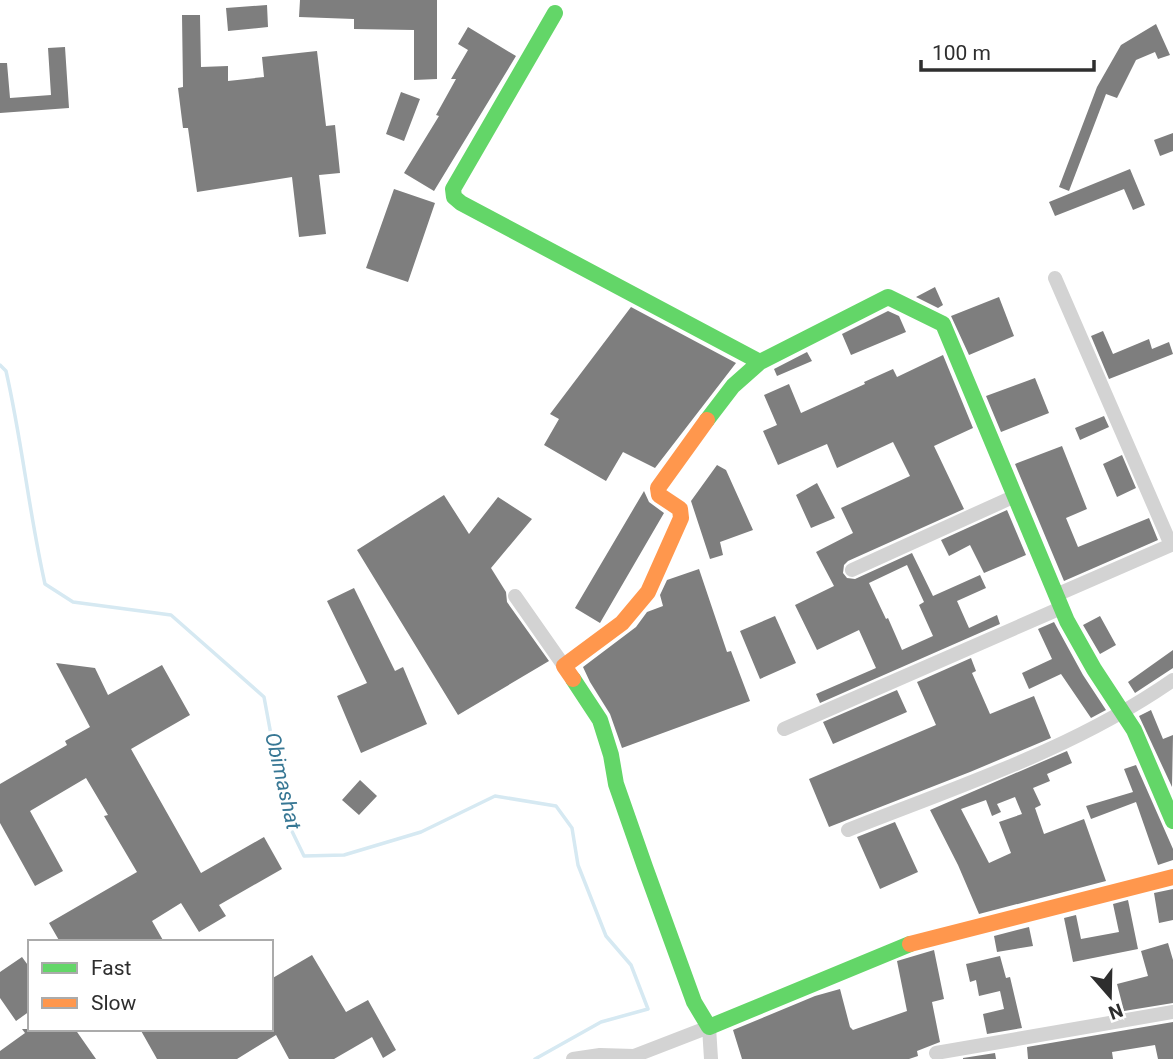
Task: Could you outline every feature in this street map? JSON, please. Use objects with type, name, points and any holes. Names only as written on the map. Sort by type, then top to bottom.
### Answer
[{"type":"street","points":[[555,13],[453,189],[454,197],[760,362]]},
{"type":"street","points":[[784,729],[1059,601],[1171,545],[1055,278]]},
{"type":"street","points":[[564,666],[622,623],[648,592],[681,517],[680,509],[659,495],[658,488],[733,386],[760,362],[888,297],[943,324],[1059,601],[1094,669],[1134,730],[1173,821]]},
{"type":"street","points":[[852,570],[1015,496]]},
{"type":"street","points":[[515,596],[600,719],[616,784],[645,867],[694,1002],[709,1027],[711,1059]]},
{"type":"street","points":[[848,830],[1058,747],[1123,713],[1173,680]]},
{"type":"street","points":[[573,1059],[600,1055],[634,1056],[904,945],[1173,877]]},
{"type":"street","points":[[936,1053],[1173,1012]]},
{"type":"building","points":[[300,0],[437,0],[437,79],[414,80],[414,30],[354,29],[354,19],[299,17]]},
{"type":"building","points":[[267,5],[268,27],[228,31],[226,8]]},
{"type":"building","points":[[182,15],[200,15],[201,67],[228,66],[228,81],[264,77],[262,57],[317,51],[326,126],[335,125],[340,173],[319,175],[326,234],[299,237],[292,177],[197,192],[188,128],[183,128],[178,88],[183,87]]},
{"type":"building","points":[[1156,24],[1170,55],[1158,59],[1155,52],[1136,60],[1117,98],[1106,94],[1069,191],[1059,187],[1097,87],[1121,45]]},
{"type":"building","points":[[468,27],[516,56],[434,191],[404,173],[439,116],[436,115],[456,79],[451,79],[468,50],[458,44]]},
{"type":"building","points":[[65,47],[69,108],[0,113],[0,63],[7,63],[10,98],[51,95],[48,48]]},
{"type":"building","points":[[401,92],[420,99],[404,141],[386,134]]},
{"type":"building","points":[[1173,133],[1173,151],[1160,156],[1154,140]]},
{"type":"building","points":[[1130,169],[1145,205],[1133,210],[1124,189],[1055,216],[1049,202]]},
{"type":"building","points":[[394,189],[435,203],[408,282],[366,268]]},
{"type":"building","points":[[935,287],[943,305],[938,308],[916,297]]},
{"type":"building","points":[[999,297],[1014,336],[969,355],[951,316]]},
{"type":"building","points":[[631,307],[736,363],[655,468],[623,452],[606,481],[544,445],[559,419],[550,414]]},
{"type":"building","points":[[888,311],[899,316],[906,332],[851,355],[842,334]]},
{"type":"building","points":[[1103,331],[1113,354],[1149,339],[1152,349],[1169,342],[1173,354],[1109,379],[1091,336]]},
{"type":"building","points":[[807,352],[812,361],[777,376],[774,369]]},
{"type":"building","points":[[943,355],[973,428],[934,446],[964,509],[848,561],[844,565],[843,573],[847,578],[855,579],[912,553],[933,596],[980,575],[986,588],[957,601],[969,628],[997,615],[1000,624],[820,703],[816,694],[876,668],[859,630],[817,650],[795,605],[834,586],[816,552],[853,533],[841,508],[910,476],[893,442],[837,468],[827,444],[778,465],[763,431],[777,425],[764,395],[789,384],[801,413],[893,369],[897,377]],"holes":[[[907,565],[924,602],[919,605],[933,636],[902,650],[869,583]]]},
{"type":"building","points":[[1035,378],[1049,413],[1001,432],[986,396]]},
{"type":"building","points":[[1104,416],[1109,427],[1080,440],[1075,428]]},
{"type":"building","points":[[1062,446],[1087,509],[1066,518],[1078,547],[1149,518],[1158,540],[1064,581],[1015,464]]},
{"type":"building","points":[[1122,455],[1136,488],[1117,497],[1103,464]]},
{"type":"building","points":[[717,465],[726,470],[753,530],[720,542],[723,555],[710,559],[691,501]]},
{"type":"building","points":[[817,483],[835,518],[811,528],[796,495]]},
{"type":"building","points":[[644,491],[649,502],[664,513],[600,623],[575,608]]},
{"type":"building","points":[[444,495],[469,534],[498,497],[532,519],[491,568],[506,592],[507,602],[549,661],[458,715],[357,550]]},
{"type":"building","points":[[1007,510],[1026,555],[984,573],[970,545],[949,556],[941,540]]},
{"type":"building","points":[[699,569],[727,652],[731,651],[750,701],[622,748],[610,714],[583,667],[636,627],[647,612],[663,606],[660,595],[667,580]]},
{"type":"building","points":[[354,588],[395,671],[403,667],[427,724],[361,753],[337,696],[367,683],[327,601]]},
{"type":"building","points":[[775,616],[796,663],[760,679],[740,631]]},
{"type":"building","points":[[1100,616],[1116,645],[1100,654],[1083,625]]},
{"type":"building","points":[[1054,622],[1106,710],[1091,718],[1061,674],[1029,689],[1022,673],[1052,659],[1038,629]]},
{"type":"building","points":[[1173,650],[1173,668],[1135,693],[1128,682]]},
{"type":"building","points":[[971,658],[976,671],[972,673],[990,714],[1034,696],[1051,738],[829,827],[809,779],[936,725],[917,682]]},
{"type":"building","points":[[56,663],[95,668],[108,695],[162,665],[190,715],[131,749],[201,873],[264,837],[282,869],[219,905],[226,916],[199,932],[181,903],[152,921],[163,940],[59,940],[49,923],[137,872],[104,816],[108,815],[86,778],[30,811],[63,871],[35,886],[0,823],[0,784],[67,745],[65,741],[90,727]]},
{"type":"building","points":[[897,690],[907,712],[833,744],[823,722]]},
{"type":"building","points":[[1151,710],[1163,739],[1173,735],[1172,787],[1139,716]]},
{"type":"building","points":[[1067,751],[1072,763],[1047,774],[1050,781],[1033,788],[1041,805],[1035,808],[1044,834],[1084,819],[1106,881],[979,914],[930,810]],"holes":[[[1015,797],[1022,814],[999,822],[1011,853],[989,863],[961,809],[986,800],[992,816],[1001,812],[997,804]]]},
{"type":"building","points":[[1136,765],[1173,849],[1173,860],[1158,865],[1136,802],[1091,819],[1086,806],[1133,792],[1124,769]]},
{"type":"building","points":[[360,780],[377,796],[359,815],[342,800]]},
{"type":"building","points":[[895,822],[918,872],[880,889],[857,837]]},
{"type":"building","points":[[1173,889],[1173,920],[1159,923],[1154,893]]},
{"type":"building","points":[[1128,900],[1138,949],[1073,962],[1064,918],[1076,915],[1081,939],[1119,932],[1113,904]]},
{"type":"building","points":[[1029,927],[1033,946],[997,952],[994,936]]},
{"type":"building","points":[[1168,943],[1173,960],[1173,1003],[1124,1011],[1117,984],[1148,976],[1141,951]]},
{"type":"building","points":[[934,950],[944,999],[932,1002],[940,1042],[917,1051],[918,1056],[909,1059],[742,1059],[733,1030],[815,996],[840,989],[853,1030],[907,1011],[897,961]]},
{"type":"building","points":[[312,955],[346,1012],[368,1000],[396,1050],[383,1058],[372,1037],[334,1059],[289,1059],[276,1035],[237,1059],[157,1059],[141,1031],[273,1031],[273,978]]},
{"type":"building","points":[[1000,956],[1006,978],[1010,977],[1022,1028],[987,1034],[983,1014],[1004,1009],[1000,991],[979,996],[976,980],[970,982],[966,964]]},
{"type":"building","points":[[22,957],[28,965],[28,1012],[16,1021],[0,998],[0,972]]},
{"type":"building","points":[[1173,1022],[1173,1059],[1158,1059],[1155,1045],[1112,1052],[1113,1059],[1028,1059],[1027,1047]]},
{"type":"building","points":[[22,1029],[76,1031],[96,1059],[0,1059],[0,1051],[25,1033]]},
{"type":"building","points":[[995,1053],[996,1059],[963,1059],[963,1058]]},
{"type":"waterway","name":"Obimashat","points":[[0,365],[6,371],[12,397],[45,584],[73,602],[171,615],[264,697],[287,821],[304,856],[344,855],[421,832],[495,796],[556,806],[572,828],[578,865],[606,936],[631,965],[648,1009],[601,1022],[535,1059]]},
{"type":"traffic: fast","points":[[555,13],[453,189],[454,197],[760,362]]},
{"type":"traffic: fast","points":[[707,420],[733,386],[760,362],[888,297],[943,324],[1067,621],[1094,669],[1134,730],[1173,821]]},
{"type":"traffic: fast","points":[[573,679],[600,720],[611,755],[616,784],[645,867],[694,1002],[709,1027],[910,944]]},
{"type":"traffic: slow","points":[[573,679],[564,666],[622,623],[648,592],[681,518],[680,509],[659,495],[658,488],[707,420]]},
{"type":"traffic: slow","points":[[910,944],[1173,877]]}]
